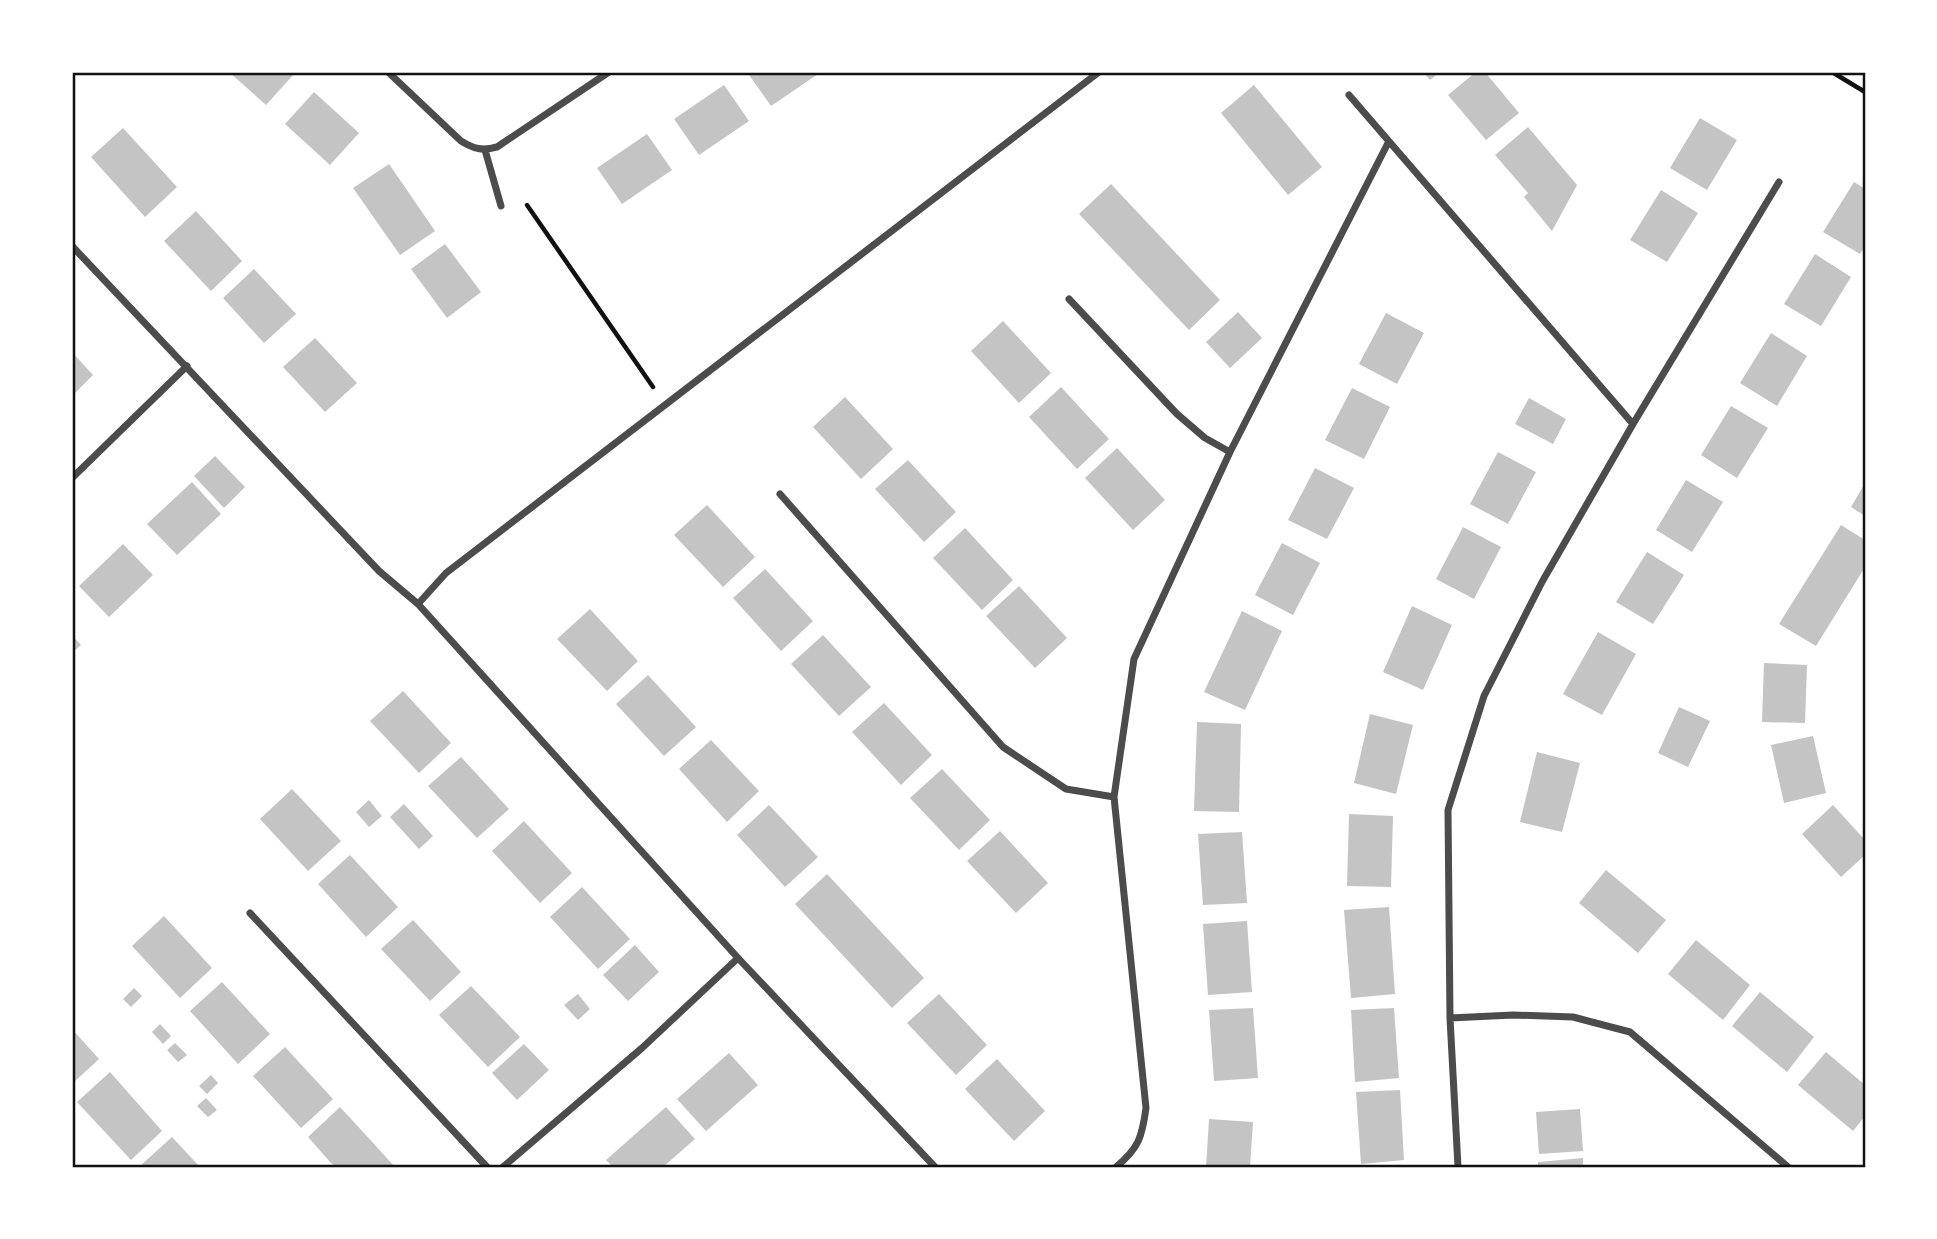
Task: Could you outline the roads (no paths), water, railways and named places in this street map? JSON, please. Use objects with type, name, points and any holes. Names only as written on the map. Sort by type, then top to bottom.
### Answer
[{"type":"street","points":[[388,72],[461,141],[473,148],[485,150],[497,148],[609,72]]},
{"type":"street","points":[[418,604],[446,573],[1099,72]]},
{"type":"street","points":[[1349,96],[1633,424]]},
{"type":"street","points":[[1116,1167],[1133,1153],[1143,1132],[1146,1108],[1114,797],[1134,659],[1230,452],[1388,143]]},
{"type":"street","points":[[485,150],[500,206]]},
{"type":"street","points":[[1458,1167],[1450,1018],[1448,810],[1484,696],[1542,582],[1633,424],[1779,182]]},
{"type":"street","points":[[72,246],[379,571],[418,604],[738,958],[935,1167]]},
{"type":"street","points":[[1069,299],[1177,414],[1205,438],[1230,452]]},
{"type":"street","points":[[72,478],[187,366]]},
{"type":"street","points":[[780,494],[1003,747],[1066,789],[1114,797]]},
{"type":"street","points":[[250,912],[487,1167]]},
{"type":"street","points":[[503,1167],[642,1048],[738,958]]},
{"type":"street","points":[[1450,1018],[1513,1015],[1573,1017],[1630,1032],[1788,1167]]}]
